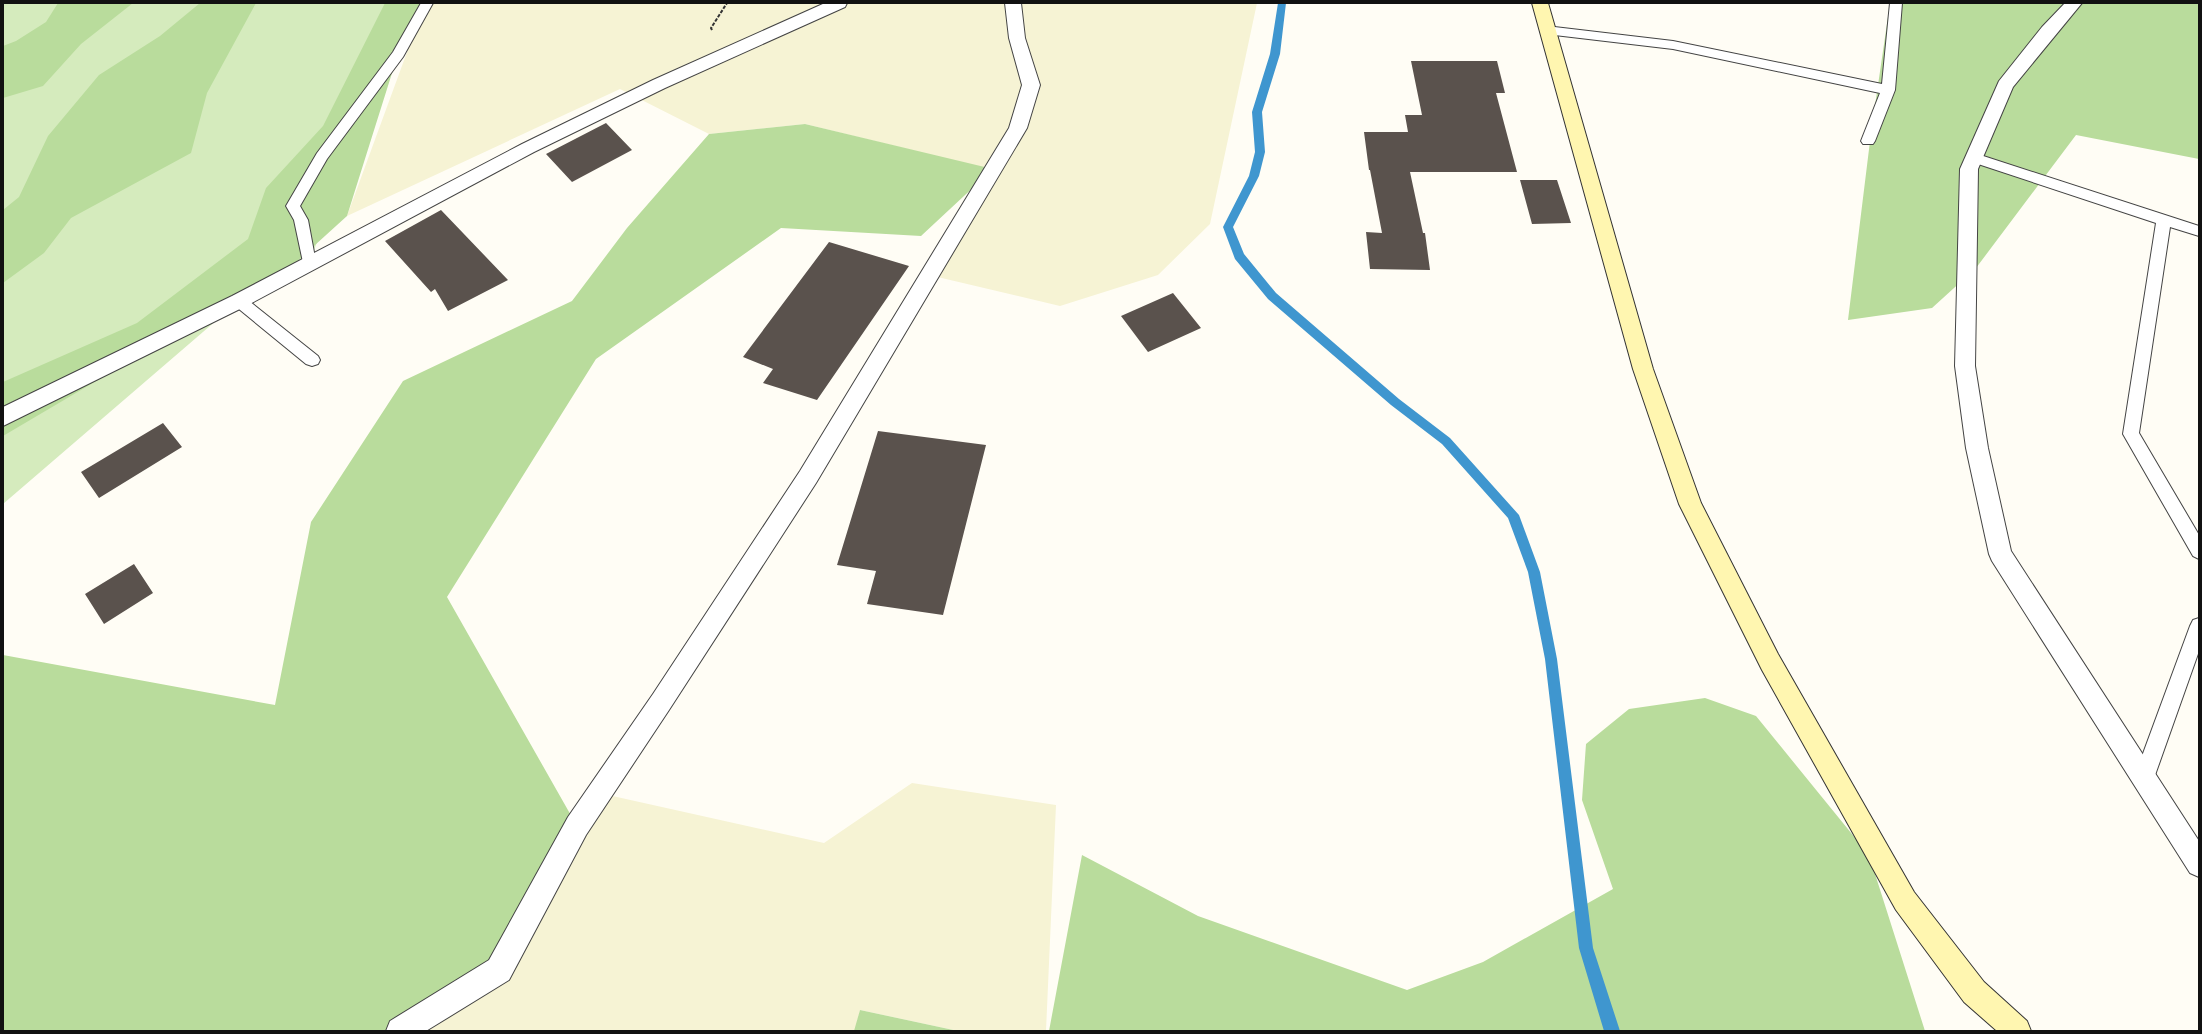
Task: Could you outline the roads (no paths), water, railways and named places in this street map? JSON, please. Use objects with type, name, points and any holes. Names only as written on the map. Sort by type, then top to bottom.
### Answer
[{"type":"street","points":[[3,417],[239,301],[542,141],[660,84],[839,3]]},
{"type":"street","points":[[400,1031],[498,970],[576,826],[661,702],[808,477],[1011,140],[1018,128],[1031,85],[1017,38],[1013,3]]},
{"type":"street","points":[[1540,3],[1546,30],[1643,370],[1690,504],[1770,662],[1905,901],[1974,992],[2017,1031]]},
{"type":"street","points":[[2074,3],[2048,31],[2005,85],[1969,169],[1965,366],[1977,448],[2000,554],[2199,864]]},
{"type":"lane","points":[[309,263],[301,220],[293,206],[322,156],[398,54],[427,3]]},
{"type":"lane","points":[[1868,141],[1888,90],[1896,3]]},
{"type":"lane","points":[[1546,30],[1673,45],[1888,90]]},
{"type":"lane","points":[[1974,158],[2199,231]]},
{"type":"lane","points":[[2164,219],[2131,434],[2199,551]]},
{"type":"lane","points":[[239,301],[312,360]]},
{"type":"lane","points":[[2144,778],[2199,626]]},
{"type":"waterway","points":[[1282,3],[1275,54],[1257,112],[1260,152],[1254,176],[1228,227],[1239,256],[1272,296],[1395,402],[1446,441],[1513,515],[1534,572],[1551,659],[1586,948],[1612,1031]]}]
